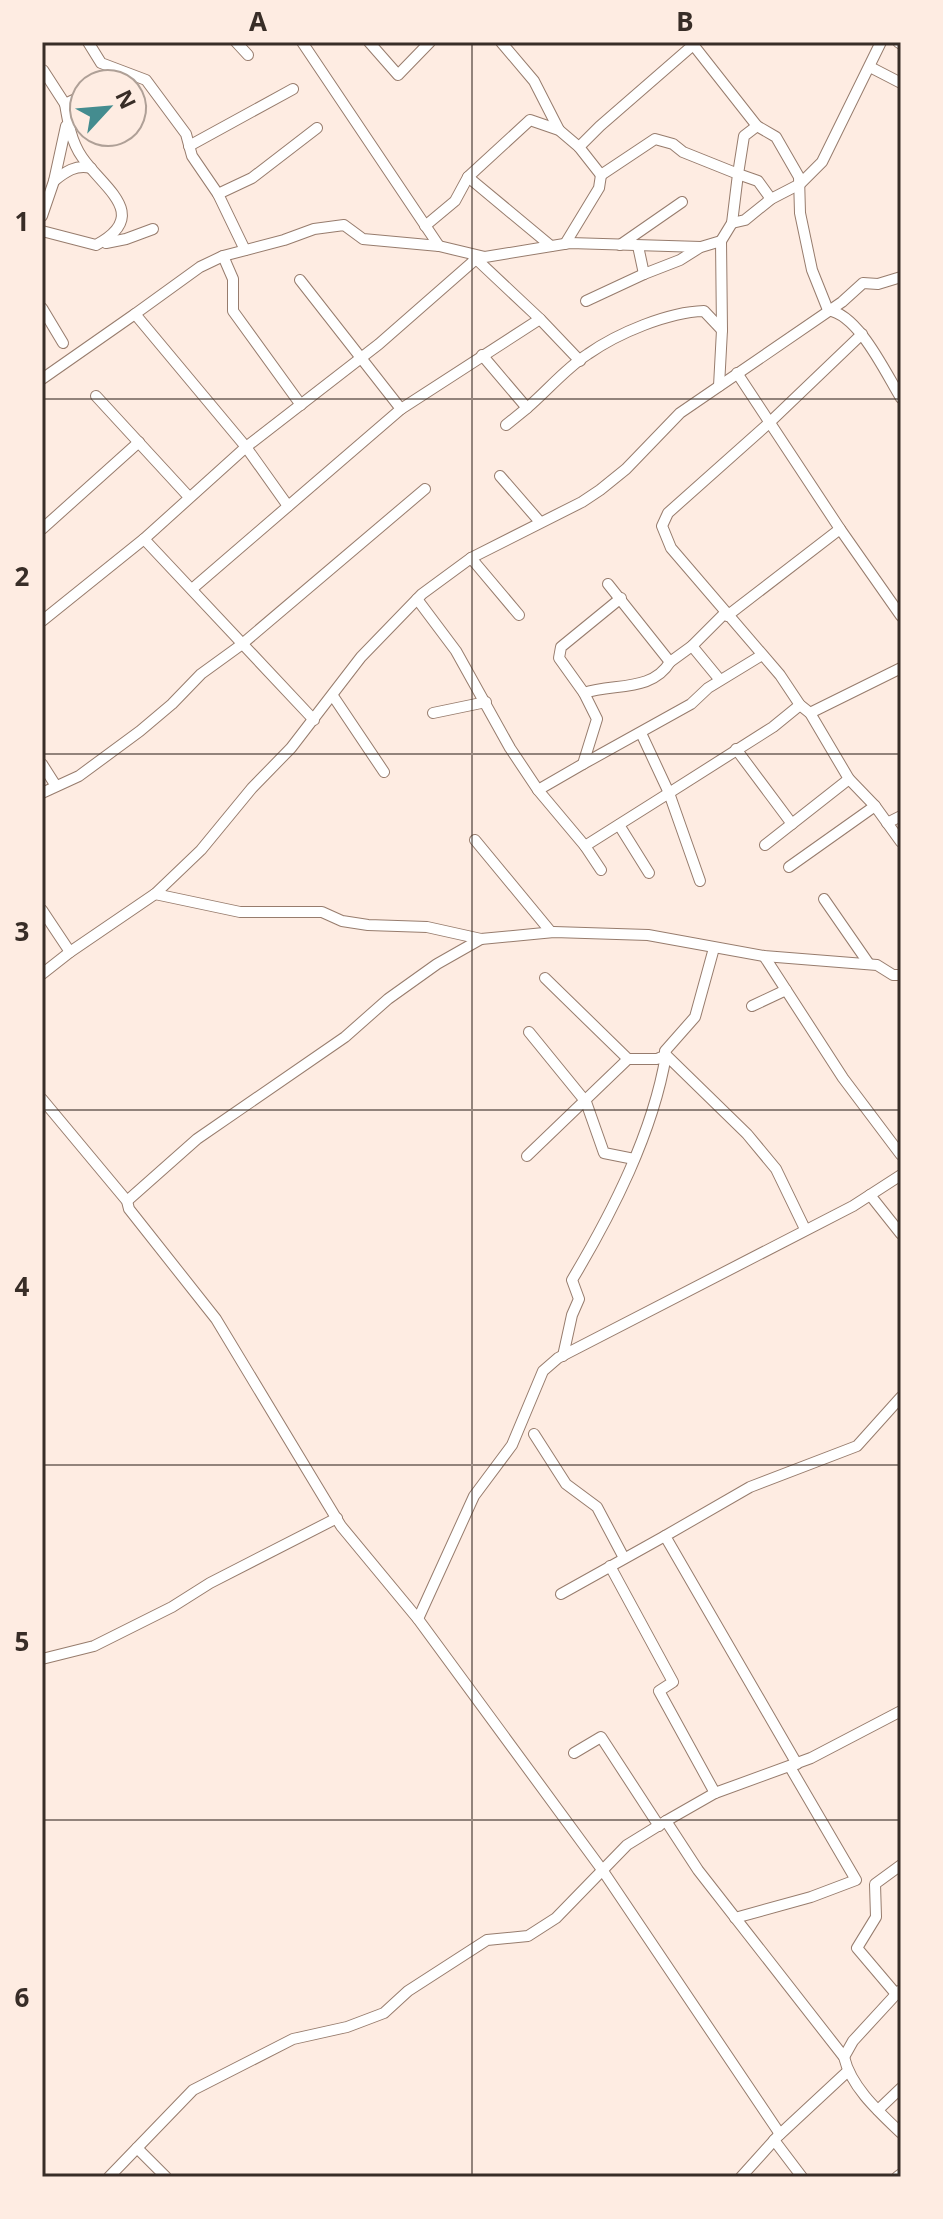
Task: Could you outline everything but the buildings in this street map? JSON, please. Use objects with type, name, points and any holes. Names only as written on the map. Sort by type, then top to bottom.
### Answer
[{"type":"street","points":[[88,42],[101,63],[146,80],[186,134],[192,156],[218,194],[245,250]]},
{"type":"street","points":[[236,42],[248,55]]},
{"type":"street","points":[[302,42],[439,246]]},
{"type":"street","points":[[369,42],[398,75],[430,42]]},
{"type":"street","points":[[501,42],[534,81],[559,130]]},
{"type":"street","points":[[732,223],[745,220],[771,199],[800,184],[822,162],[881,42]]},
{"type":"street","points":[[579,147],[692,44],[757,126],[776,137],[799,177],[800,213],[812,270],[828,310]]},
{"type":"street","points":[[870,67],[901,83]]},
{"type":"street","points":[[43,70],[65,104],[78,150],[115,193],[121,212],[120,224],[113,236],[96,245]]},
{"type":"street","points":[[189,146],[293,89]]},
{"type":"street","points":[[42,216],[54,181],[67,116]]},
{"type":"street","points":[[425,226],[455,201],[468,177],[530,120],[559,130],[579,147],[601,175],[599,188],[565,244]]},
{"type":"street","points":[[719,386],[721,241],[732,223],[744,136],[757,126]]},
{"type":"street","points":[[218,194],[252,178],[317,128]]},
{"type":"street","points":[[601,175],[655,139],[758,181],[771,199]]},
{"type":"street","points":[[54,181],[72,168],[83,166],[92,169]]},
{"type":"street","points":[[468,177],[551,246]]},
{"type":"street","points":[[618,246],[682,202]]},
{"type":"street","points":[[42,379],[200,267],[223,256],[314,229],[344,225],[363,239],[439,246],[474,257],[565,244],[701,247]]},
{"type":"street","points":[[42,231],[96,245],[153,229]]},
{"type":"street","points":[[586,301],[680,260],[701,247],[721,241]]},
{"type":"street","points":[[638,246],[644,274]]},
{"type":"street","points":[[223,256],[233,279],[233,311],[301,405]]},
{"type":"street","points":[[474,257],[580,361]]},
{"type":"street","points":[[42,621],[144,539],[246,447],[360,359],[474,257]]},
{"type":"street","points":[[42,974],[155,894],[201,850],[252,788],[291,748],[361,657],[417,599],[471,558],[600,490],[626,469],[680,413],[842,302],[863,283],[878,284],[901,277]]},
{"type":"street","points":[[300,280],[401,409]]},
{"type":"street","points":[[42,308],[63,343]]},
{"type":"street","points":[[828,310],[840,312],[862,334],[901,398]]},
{"type":"street","points":[[506,425],[586,355],[664,317],[704,311],[722,330]]},
{"type":"street","points":[[135,314],[246,447],[288,506]]},
{"type":"street","points":[[192,589],[401,409],[540,319]]},
{"type":"street","points":[[862,334],[668,513],[662,526],[671,548],[780,675],[800,705],[810,713],[849,779],[875,806],[901,842]]},
{"type":"street","points":[[482,355],[527,408]]},
{"type":"street","points":[[737,373],[901,616]]},
{"type":"street","points":[[96,396],[189,497]]},
{"type":"street","points":[[42,529],[139,442]]},
{"type":"street","points":[[500,476],[540,522]]},
{"type":"street","points":[[42,793],[79,776],[140,731],[201,674],[241,645],[425,489]]},
{"type":"street","points":[[584,693],[600,688],[631,686],[663,674],[670,662],[726,614],[840,529]]},
{"type":"street","points":[[144,539],[314,720]]},
{"type":"street","points":[[471,558],[519,615]]},
{"type":"street","points":[[608,584],[670,662]]},
{"type":"street","points":[[583,764],[597,719],[584,693],[559,658],[561,647],[621,598]]},
{"type":"street","points":[[417,599],[456,651],[510,748],[538,790],[601,870]]},
{"type":"street","points":[[692,646],[720,680]]},
{"type":"street","points":[[538,790],[691,704],[720,680],[762,655]]},
{"type":"street","points":[[810,713],[901,668]]},
{"type":"street","points":[[333,696],[384,772]]},
{"type":"street","points":[[433,713],[486,702]]},
{"type":"street","points":[[585,846],[773,727],[800,705]]},
{"type":"street","points":[[641,733],[669,793],[700,881]]},
{"type":"street","points":[[736,749],[792,824]]},
{"type":"street","points":[[42,764],[56,786]]},
{"type":"street","points":[[765,845],[849,779]]},
{"type":"street","points":[[789,867],[875,806]]},
{"type":"street","points":[[887,823],[901,816]]},
{"type":"street","points":[[619,825],[649,873]]},
{"type":"street","points":[[475,840],[551,932]]},
{"type":"street","points":[[155,894],[240,912],[322,912],[342,921],[427,927],[481,939],[589,931],[648,935],[764,956],[877,965],[893,975],[901,975]]},
{"type":"street","points":[[824,899],[869,964]]},
{"type":"street","points":[[42,910],[70,952]]},
{"type":"street","points":[[127,1201],[197,1139],[345,1037],[388,999],[437,964],[481,939]]},
{"type":"street","points":[[563,1356],[572,1315],[579,1299],[572,1280],[608,1221],[634,1159],[662,1078],[665,1051],[695,1017],[714,948]]},
{"type":"street","points":[[764,956],[843,1078],[901,1155]]},
{"type":"street","points":[[545,978],[628,1059],[657,1059],[666,1055]]},
{"type":"street","points":[[752,1006],[786,990]]},
{"type":"street","points":[[529,1032],[585,1101],[604,1153],[634,1159]]},
{"type":"street","points":[[666,1055],[747,1134],[776,1169],[805,1229]]},
{"type":"street","points":[[527,1156],[628,1059]]},
{"type":"street","points":[[42,1099],[127,1201],[129,1209],[216,1319],[337,1518],[418,1619],[603,1871],[802,2177]]},
{"type":"street","points":[[418,1619],[474,1496],[512,1445],[543,1371],[563,1356],[870,1195],[901,1175]]},
{"type":"street","points":[[870,1195],[901,1234]]},
{"type":"street","points":[[561,1594],[750,1487],[857,1446],[901,1397]]},
{"type":"street","points":[[534,1434],[566,1484],[597,1507],[624,1558]]},
{"type":"street","points":[[42,1659],[94,1646],[337,1518]]},
{"type":"street","points":[[665,1536],[856,1880],[811,1897],[735,1918]]},
{"type":"street","points":[[610,1566],[673,1682],[659,1691],[715,1793]]},
{"type":"street","points":[[109,2177],[193,2090],[293,2039],[347,2027],[384,2013],[408,1991],[487,1940],[528,1936],[556,1918],[627,1845],[715,1793],[793,1765],[901,1711]]},
{"type":"street","points":[[574,1753],[601,1737],[662,1824],[844,2057],[848,2071],[878,2110],[901,2133]]},
{"type":"street","points":[[844,2057],[853,2041],[899,1992],[857,1948],[876,1917],[875,1884],[901,1865]]},
{"type":"street","points":[[741,2177],[777,2137],[848,2071]]},
{"type":"street","points":[[878,2110],[901,2088]]},
{"type":"street","points":[[137,2148],[166,2177]]}]
